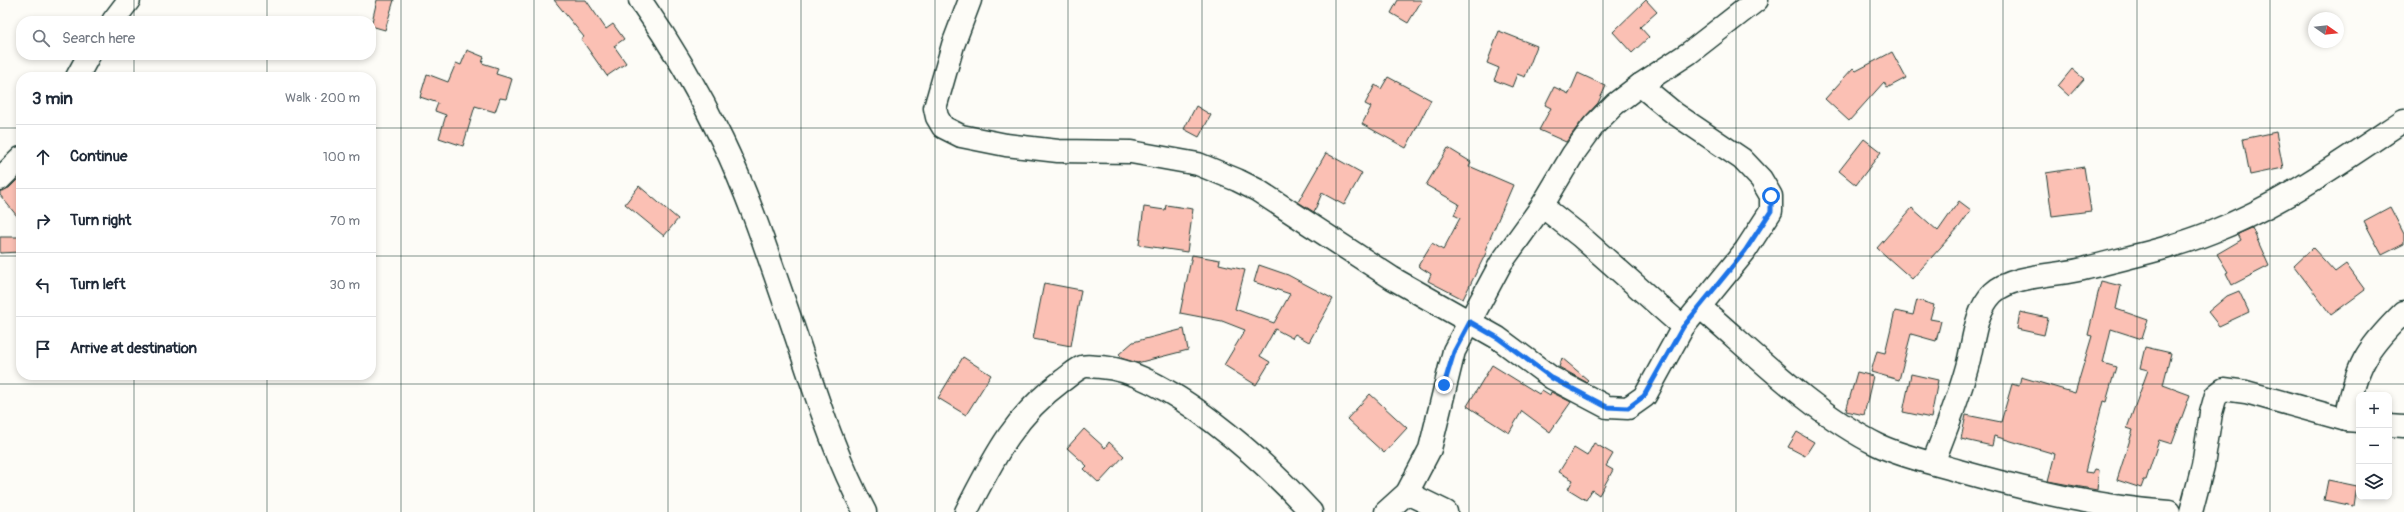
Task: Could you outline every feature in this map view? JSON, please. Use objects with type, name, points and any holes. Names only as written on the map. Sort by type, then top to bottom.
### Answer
[{"type":"street","points":[[118,16],[129,0]]},
{"type":"street","points":[[640,0],[664,36],[723,141],[762,241],[835,444],[853,489],[866,512]]},
{"type":"street","points":[[970,0],[953,45],[935,108],[937,117],[943,127],[962,136],[1006,145],[1058,151],[1131,152],[1198,164],[1257,190],[1392,278],[1498,338],[1552,378],[1607,407],[1628,408],[1644,396],[1683,327],[1745,251],[1771,211],[1771,196],[1761,179],[1742,159],[1674,113],[1640,85]]},
{"type":"street","points":[[1386,512],[1407,493],[1430,449],[1454,352],[1502,263],[1542,206],[1573,154],[1594,126],[1615,104],[1640,85],[1690,54],[1757,0]]},
{"type":"street","points":[[80,72],[86,60]]},
{"type":"street","points":[[1933,463],[1963,381],[1982,307],[1993,293],[2009,282],[2085,269],[2154,251],[2212,232],[2263,209],[2315,178],[2404,120]]},
{"type":"street","points":[[0,179],[16,163]]},
{"type":"street","points":[[1542,206],[1580,236],[1683,327]]},
{"type":"street","points":[[1700,307],[1798,392],[1848,428],[1879,446],[2027,490],[2119,508],[2169,512]]},
{"type":"street","points":[[2191,512],[2203,466],[2211,413],[2216,395],[2224,389],[2246,392],[2353,421],[2352,389],[2362,360],[2382,334],[2404,312]]},
{"type":"street","points":[[966,512],[1002,444],[1013,429],[1054,387],[1082,366],[1108,367],[1135,375],[1180,399],[1242,444],[1311,512]]},
{"type":"street","points":[[2392,424],[2404,426]]},
{"type":"street","points":[[1407,493],[1446,512]]},
{"type":"building","points":[[377,0],[394,0],[385,30],[376,27],[376,16],[373,16]]},
{"type":"building","points":[[554,0],[586,0],[606,29],[613,24],[624,39],[614,46],[626,63],[607,76],[581,39],[584,37]]},
{"type":"building","points":[[1398,0],[1422,0],[1408,23],[1391,13]]},
{"type":"building","points":[[1646,0],[1657,12],[1640,27],[1649,37],[1632,53],[1613,32]]},
{"type":"building","points":[[1499,31],[1537,46],[1525,77],[1517,74],[1512,87],[1494,80],[1499,68],[1487,63]]},
{"type":"building","points":[[467,50],[484,57],[482,63],[498,68],[496,74],[512,79],[506,99],[500,98],[495,112],[475,106],[463,146],[439,138],[446,115],[435,111],[438,103],[420,97],[427,74],[448,82],[456,63],[461,65]]},
{"type":"building","points":[[1892,52],[1906,78],[1887,88],[1884,82],[1849,121],[1825,99],[1853,68],[1856,71]]},
{"type":"building","points":[[2072,69],[2084,79],[2069,96],[2058,86]]},
{"type":"building","points":[[1578,73],[1606,86],[1598,103],[1584,118],[1566,142],[1539,130],[1551,108],[1545,105],[1554,87],[1569,94]]},
{"type":"building","points":[[1388,77],[1431,100],[1406,148],[1362,124],[1371,107],[1365,104],[1375,85],[1381,89]]},
{"type":"building","points":[[1196,106],[1211,115],[1199,137],[1184,129]]},
{"type":"building","points":[[2276,132],[2283,168],[2250,175],[2243,139]]},
{"type":"building","points":[[1864,139],[1881,152],[1856,185],[1839,171]]},
{"type":"building","points":[[1448,148],[1471,162],[1469,166],[1513,185],[1485,250],[1487,251],[1463,299],[1428,281],[1431,274],[1418,266],[1432,243],[1443,250],[1460,218],[1454,215],[1459,204],[1426,185]]},
{"type":"building","points":[[1326,153],[1362,173],[1344,205],[1322,193],[1314,212],[1298,202]]},
{"type":"building","points":[[2084,167],[2091,211],[2052,216],[2046,173]]},
{"type":"building","points":[[16,181],[16,215],[0,195],[0,191],[9,188]]},
{"type":"building","points":[[639,186],[678,219],[664,236],[625,204]]},
{"type":"building","points":[[1959,201],[1971,210],[1959,227],[1912,279],[1877,248],[1912,208],[1938,231]]},
{"type":"building","points":[[1166,205],[1193,209],[1187,252],[1139,245],[1144,207],[1165,210]]},
{"type":"building","points":[[2390,207],[2404,234],[2404,244],[2382,255],[2364,221]]},
{"type":"building","points":[[2252,228],[2269,266],[2232,285],[2226,273],[2228,272],[2217,254],[2241,240],[2238,234]]},
{"type":"building","points":[[0,237],[16,237],[16,252],[0,253]]},
{"type":"building","points":[[2313,248],[2335,272],[2346,264],[2365,290],[2331,315],[2294,266]]},
{"type":"building","points":[[1192,255],[1220,260],[1219,264],[1245,270],[1235,309],[1274,323],[1290,294],[1254,282],[1259,265],[1288,275],[1333,299],[1309,342],[1295,334],[1292,338],[1275,329],[1260,356],[1270,362],[1256,385],[1224,365],[1245,330],[1222,321],[1180,313]]},
{"type":"building","points":[[2101,281],[2121,286],[2116,309],[2148,320],[2142,339],[2111,329],[2103,363],[2116,367],[2106,402],[2103,401],[2085,472],[2093,473],[2095,469],[2099,470],[2097,490],[2048,481],[2055,454],[1994,436],[1992,446],[1961,439],[1966,415],[2001,422],[2012,384],[2019,386],[2021,377],[2075,393],[2092,336],[2088,335]]},
{"type":"building","points":[[1044,283],[1081,290],[1071,346],[1033,339]]},
{"type":"building","points":[[2239,291],[2249,312],[2219,326],[2208,312],[2227,296]]},
{"type":"building","points":[[1917,300],[1934,305],[1930,319],[1941,321],[1936,341],[1911,334],[1899,380],[1871,372],[1877,351],[1885,353],[1895,311],[1913,315]]},
{"type":"building","points":[[2020,312],[2048,318],[2044,335],[2017,329]]},
{"type":"building","points":[[1184,329],[1188,350],[1137,363],[1123,359],[1119,354],[1133,342]]},
{"type":"building","points":[[2145,347],[2171,353],[2163,385],[2190,395],[2172,444],[2159,440],[2146,480],[2144,480],[2141,488],[2117,480],[2133,430],[2127,428],[2148,370],[2140,368]]},
{"type":"building","points":[[963,357],[991,375],[966,415],[938,398]]},
{"type":"building","points":[[1562,358],[1588,380],[1586,382],[1559,367]]},
{"type":"building","points":[[1492,365],[1539,394],[1542,390],[1550,395],[1551,392],[1571,402],[1550,432],[1522,411],[1509,433],[1467,406]]},
{"type":"building","points":[[1857,372],[1873,376],[1864,415],[1846,411]]},
{"type":"building","points":[[1911,374],[1938,380],[1931,418],[1903,412]]},
{"type":"building","points":[[1370,394],[1407,428],[1384,453],[1347,419]]},
{"type":"building","points":[[1084,429],[1105,448],[1109,442],[1124,456],[1099,483],[1084,469],[1087,466],[1067,448]]},
{"type":"building","points":[[1797,432],[1814,442],[1805,456],[1788,447]]},
{"type":"building","points":[[1594,443],[1613,454],[1606,466],[1613,470],[1599,495],[1592,490],[1586,500],[1568,489],[1573,480],[1559,472],[1574,448],[1587,456]]},
{"type":"building","points":[[2328,480],[2356,486],[2354,506],[2324,500]]},
{"type":"route","points":[[1444,385],[1454,352],[1470,322],[1498,338],[1552,378],[1607,407],[1628,408],[1644,396],[1656,378],[1683,327],[1745,251],[1771,211],[1771,196]]}]
